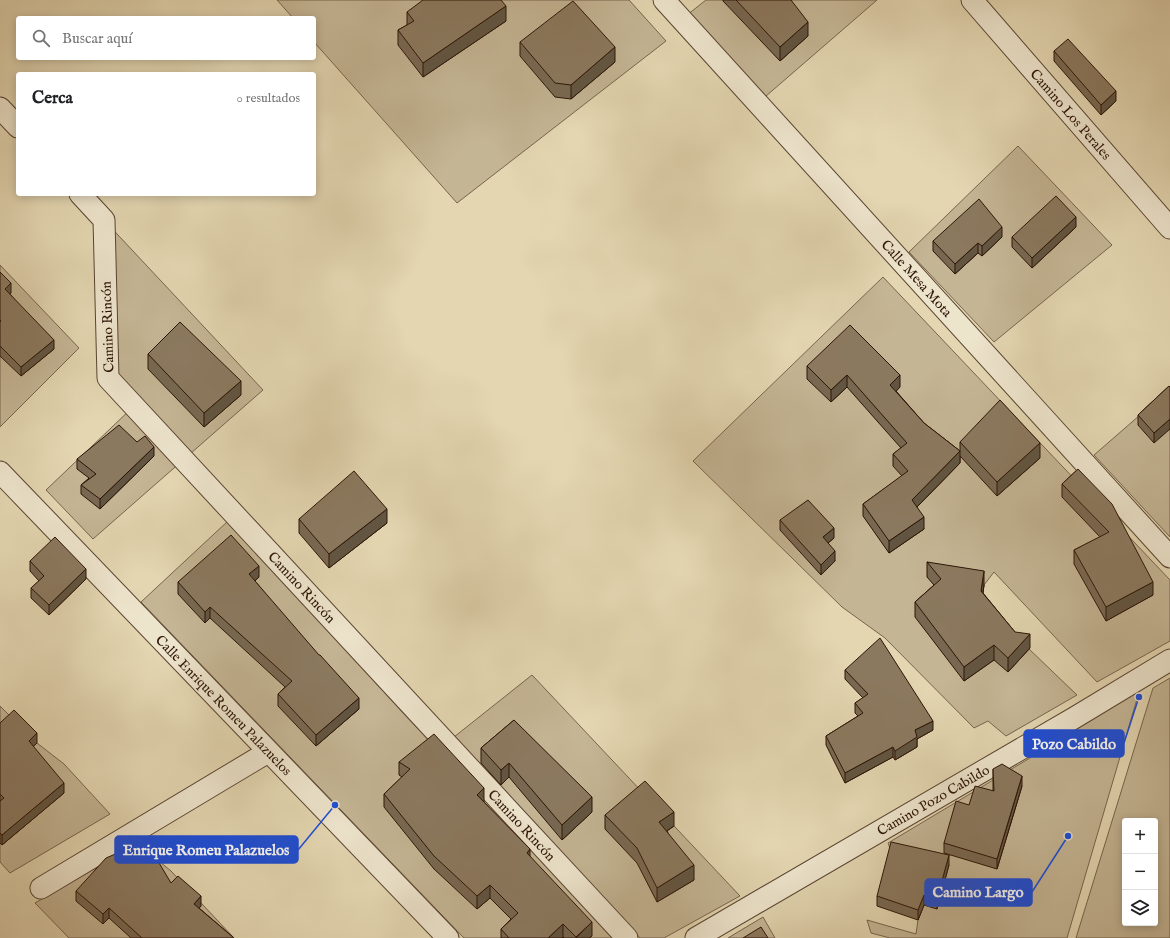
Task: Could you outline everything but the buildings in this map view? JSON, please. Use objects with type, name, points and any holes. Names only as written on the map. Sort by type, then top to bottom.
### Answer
[{"type":"street","name":"Calle Mesa Mota","points":[[664,0],[1170,557]]},
{"type":"street","name":"Camino Los Perales","points":[[972,0],[1170,228]]},
{"type":"street","points":[[0,108],[16,126]]},
{"type":"street","name":"Camino Rincón","points":[[82,196],[104,220],[108,378],[627,938]]},
{"type":"street","name":"Calle Enrique Romeu Palazuelos","points":[[0,472],[448,938]]},
{"type":"street","name":"Camino Pozo Cabildo","points":[[696,938],[1074,718],[1170,660]]},
{"type":"street","points":[[41,888],[268,752]]},
{"type":"shaded area","points":[[277,0],[629,0],[666,41],[457,203],[316,44],[316,16],[291,16]]},
{"type":"shaded area","points":[[706,0],[877,0],[758,103],[682,19]]},
{"type":"shaded area","points":[[1018,146],[1112,245],[994,342],[909,252]]},
{"type":"shaded area","points":[[104,220],[263,390],[93,539],[46,490],[134,406],[108,378]]},
{"type":"shaded area","points":[[0,265],[79,348],[0,427]]},
{"type":"shaded area","points":[[883,277],[1170,580],[1170,641],[1097,682],[994,572],[984,585],[980,614],[1028,648],[1077,695],[1006,736],[988,721],[974,728],[885,638],[842,607],[693,461]]},
{"type":"shaded area","points":[[1170,389],[1170,537],[1094,455]]},
{"type":"shaded area","points":[[228,521],[405,715],[615,938],[464,938],[141,602]]},
{"type":"shaded area","points":[[532,675],[740,896],[664,938],[640,938],[454,737]]},
{"type":"shaded area","points":[[1144,675],[1067,938],[890,938],[871,933],[867,920],[916,934],[918,920],[924,905],[937,909],[891,851],[888,843],[1070,734],[1074,718]]},
{"type":"shaded area","points":[[1170,678],[1170,938],[1076,938],[1153,688]]},
{"type":"shaded area","points":[[0,706],[37,743],[64,764],[110,814],[10,873],[0,862]]},
{"type":"shaded area","points":[[138,844],[171,871],[234,938],[69,938],[35,903]]},
{"type":"shaded area","points":[[763,917],[775,938],[728,938]]},
{"type":"place","name":"Pozo Cabildo","points":[[1139,697]]},
{"type":"place","name":"Enrique Romeu Palazuelos","points":[[335,805]]},
{"type":"place","name":"Camino Largo","points":[[1068,836]]}]
